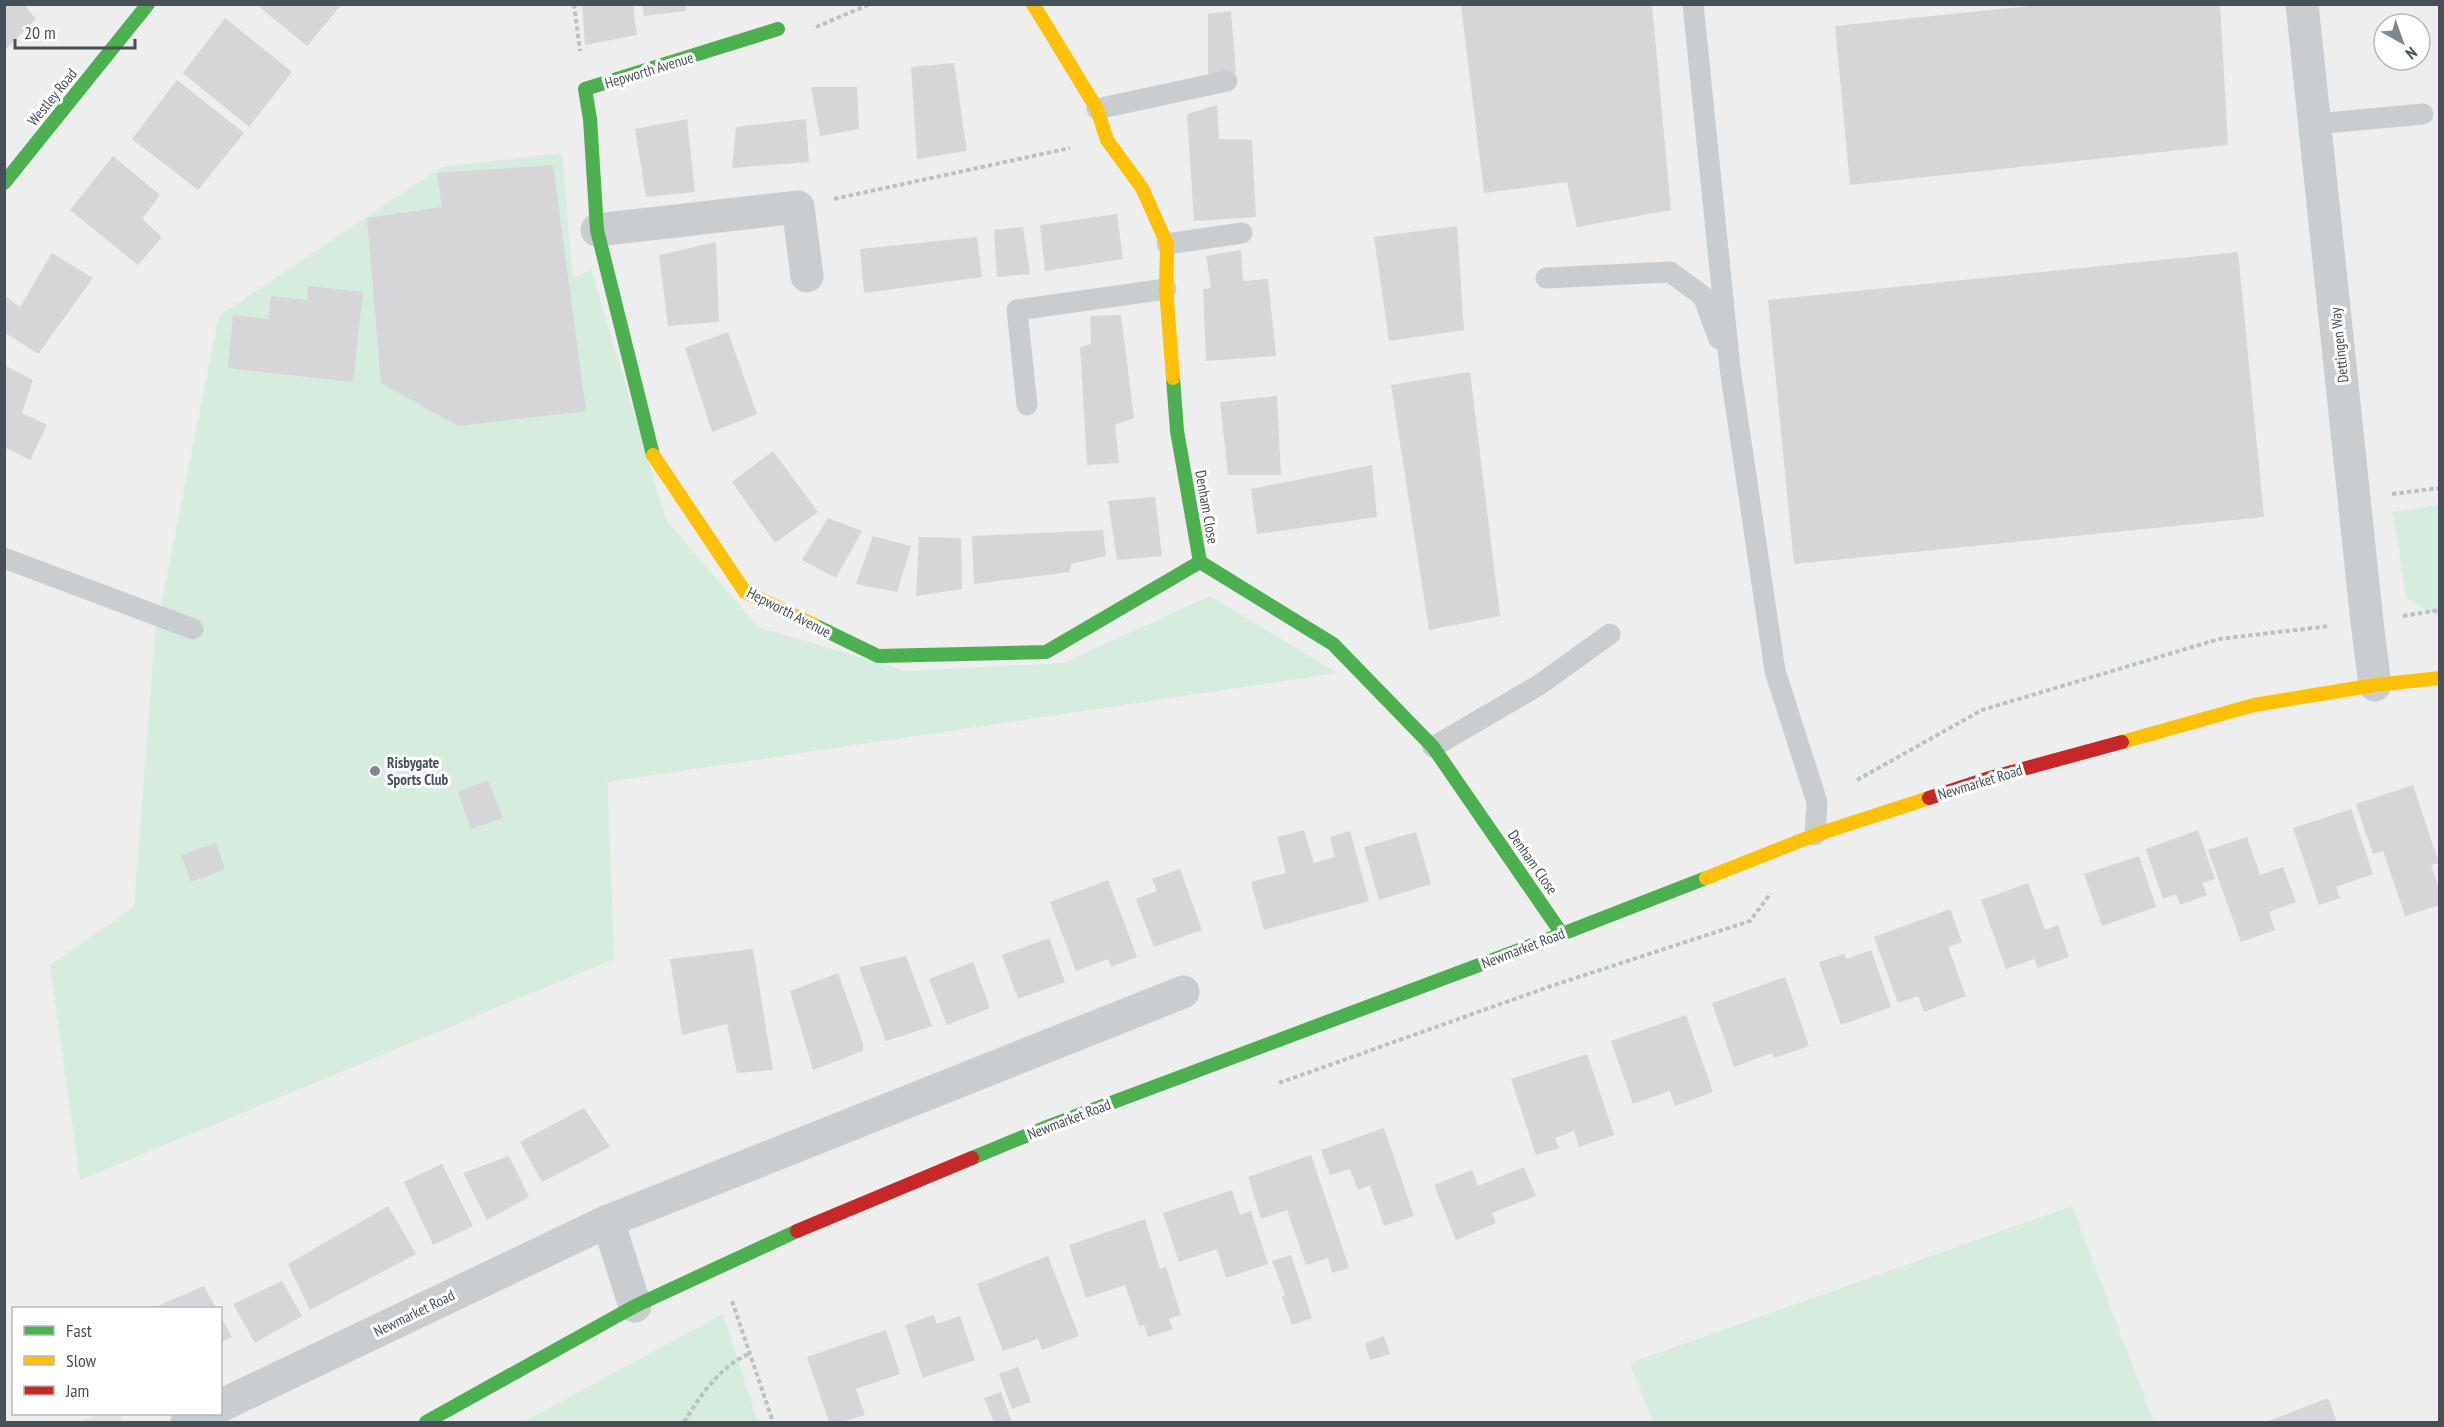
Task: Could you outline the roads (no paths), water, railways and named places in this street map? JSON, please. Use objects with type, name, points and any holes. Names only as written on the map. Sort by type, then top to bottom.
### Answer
[{"type":"street","name":"Westley Road","points":[[4,183],[148,4]]},
{"type":"street","name":"Denham Close","points":[[1033,4],[1097,109],[1107,140],[1142,188],[1167,244],[1166,289],[1178,431],[1200,562],[1333,644],[1433,747],[1562,934]]},
{"type":"street","name":"Dettingen Way","points":[[2302,4],[2375,685]]},
{"type":"street","name":"Hepworth Avenue","points":[[778,29],[585,89],[590,119],[597,230],[651,452],[745,592],[878,656],[1046,652],[1200,562]]},
{"type":"street","points":[[597,230],[798,207],[807,276]]},
{"type":"street","name":"Newmarket Road","points":[[426,1422],[635,1306],[817,1222],[1052,1125],[1562,934],[1815,835],[1990,778],[2254,705],[2375,685],[2439,678]]},
{"type":"street","name":"Newmarket Road","points":[[222,1405],[609,1221],[1183,992]]},
{"type":"street","points":[[609,1221],[635,1306]]},
{"type":"street","points":[[187,1422],[202,1415]]},
{"type":"lane","points":[[1693,4],[1730,368],[1775,671],[1817,802],[1815,835]]},
{"type":"lane","points":[[1097,109],[1227,81]]},
{"type":"lane","points":[[2315,124],[2423,114]]},
{"type":"lane","points":[[1167,244],[1242,233]]},
{"type":"lane","points":[[1546,278],[1670,272],[1703,296],[1730,368]]},
{"type":"lane","points":[[1027,405],[1017,310],[1166,289]]},
{"type":"lane","points":[[4,558],[192,629]]},
{"type":"lane","points":[[1433,747],[1539,685],[1610,634]]},
{"type":"place","name":"Risbygate Sports Club","points":[[375,771]]}]
